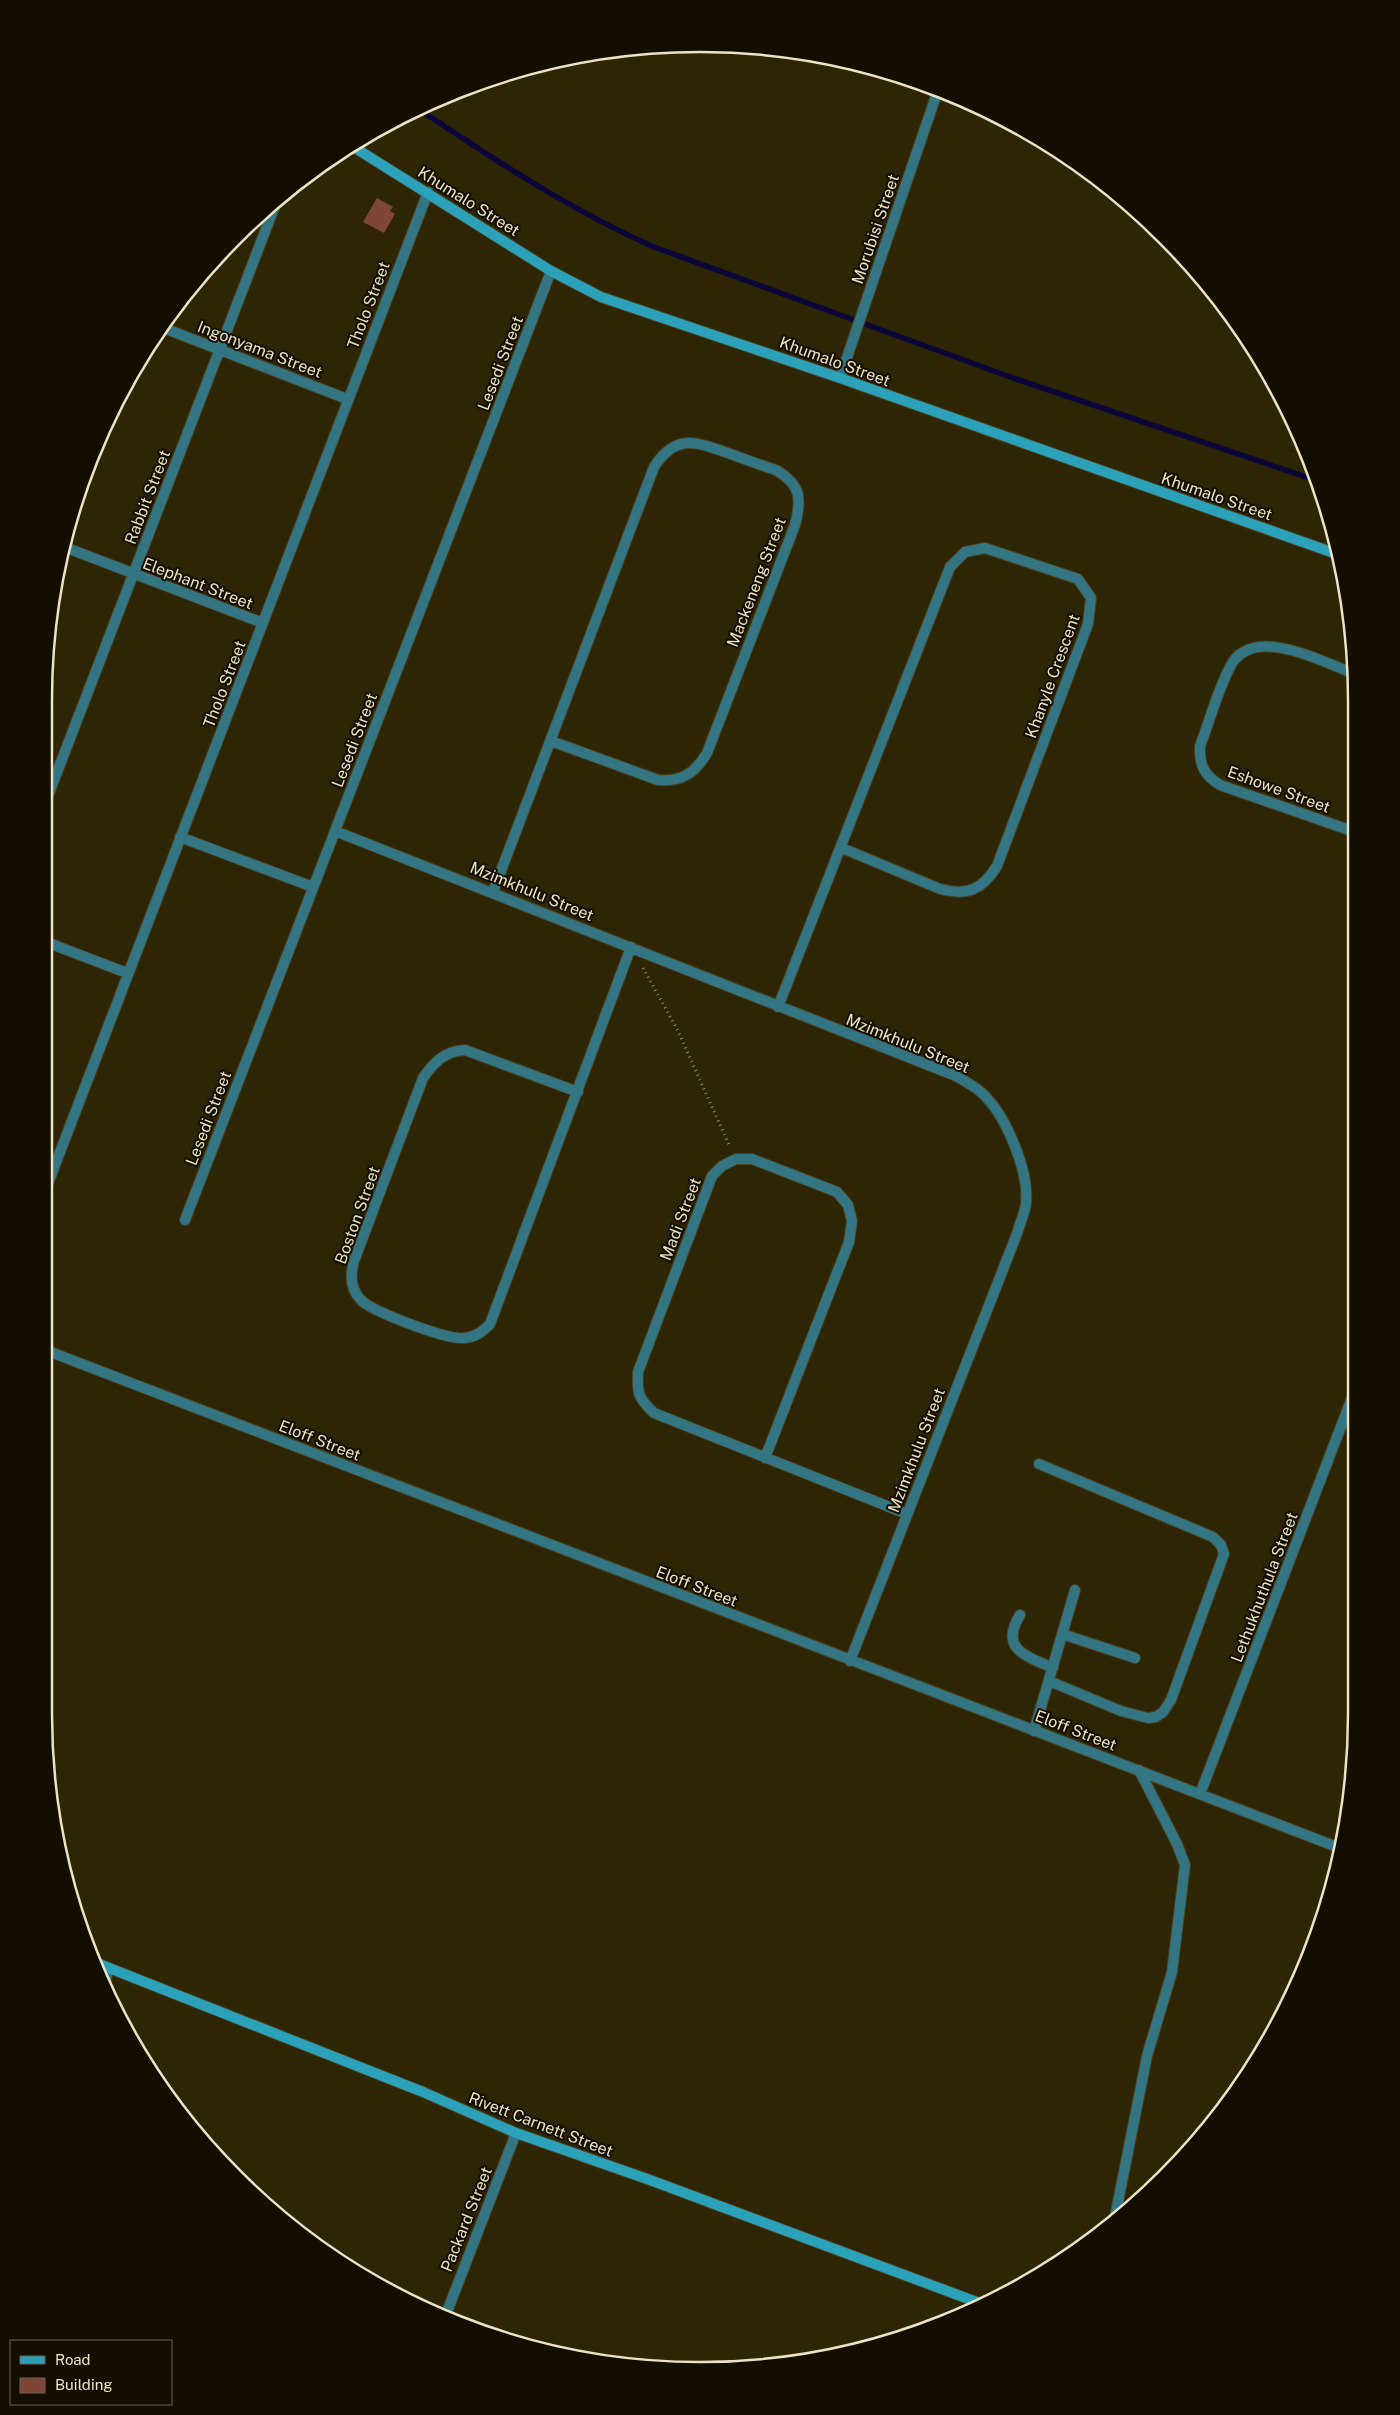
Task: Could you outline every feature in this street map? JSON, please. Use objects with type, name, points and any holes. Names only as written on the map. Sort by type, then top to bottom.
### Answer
[{"type":"street","name":"Morubisi Street","points":[[840,378],[936,97]]},
{"type":"street","name":"Khumalo Street","points":[[359,150],[551,271],[601,296],[840,378],[1330,551]]},
{"type":"street","name":"Tholo Street","points":[[52,1173],[428,192]]},
{"type":"street","name":"Rabbit Street","points":[[52,785],[272,214]]},
{"type":"street","name":"Lesedi Street","points":[[185,1220],[551,271]]},
{"type":"street","name":"Ingonyama Street","points":[[169,330],[348,399]]},
{"type":"street","name":"Mackeneng Street","points":[[493,892],[654,467],[661,456],[679,444],[699,443],[776,470],[787,476],[796,486],[799,497],[799,509],[795,525],[710,744],[699,766],[692,774],[676,780],[658,780],[551,742]]},
{"type":"street","name":"Khanyle Crescent","points":[[778,1007],[842,848],[945,578],[956,559],[965,552],[985,548],[1078,579],[1091,598],[1088,624],[997,866],[991,876],[982,886],[969,891],[956,893],[940,890],[842,848]]},
{"type":"street","name":"Elephant Street","points":[[71,550],[263,623]]},
{"type":"street","name":"Eshowe Street","points":[[1347,671],[1278,647],[1264,645],[1243,652],[1230,667],[1200,746],[1199,759],[1206,774],[1220,785],[1348,830]]},
{"type":"street","name":"Mzimkhulu Street","points":[[335,831],[956,1076],[986,1096],[999,1116],[1016,1150],[1023,1174],[1026,1202],[1018,1231],[850,1661]]},
{"type":"street","points":[[180,837],[313,887]]},
{"type":"street","points":[[52,944],[127,974]]},
{"type":"street","name":"Boston Street","points":[[578,1092],[465,1050],[456,1051],[435,1062],[423,1078],[350,1273],[351,1282],[361,1300],[432,1333],[449,1338],[462,1339],[475,1336],[483,1331],[494,1315],[578,1092],[631,947]]},
{"type":"street","points":[[736,1159],[752,1159],[837,1192],[848,1205],[852,1221],[849,1242],[765,1458]]},
{"type":"street","name":"Madi Street","points":[[736,1159],[722,1166],[712,1176],[638,1372],[637,1392],[644,1404],[654,1413],[907,1514]]},
{"type":"street","name":"Eloff Street","points":[[52,1353],[1334,1846]]},
{"type":"street","name":"Lethukhuthula Street","points":[[1200,1794],[1348,1408]]},
{"type":"street","points":[[1039,1464],[1213,1537],[1221,1545],[1224,1554],[1171,1700],[1163,1712],[1156,1717],[1136,1716],[1049,1682]]},
{"type":"street","points":[[1034,1731],[1075,1590]]},
{"type":"street","points":[[1020,1615],[1013,1627],[1012,1639],[1016,1649],[1023,1655],[1053,1668]]},
{"type":"street","points":[[1062,1634],[1136,1658]]},
{"type":"street","points":[[1116,2211],[1147,2056],[1172,1972],[1185,1865],[1177,1844],[1139,1770]]},
{"type":"street","name":"Rivett Carnett Street","points":[[103,1966],[423,2092],[516,2133],[650,2180],[974,2301]]},
{"type":"street","points":[[107,1975],[109,1968]]},
{"type":"street","name":"Packard Street","points":[[447,2311],[516,2133]]},
{"type":"path","points":[[631,947],[678,1031],[736,1159]]},
{"type":"building","points":[[377,198],[393,207],[390,211],[395,214],[384,233],[363,222]]},
{"type":"waterway","points":[[426,114],[563,201],[654,247],[1013,378],[1308,477]]}]
